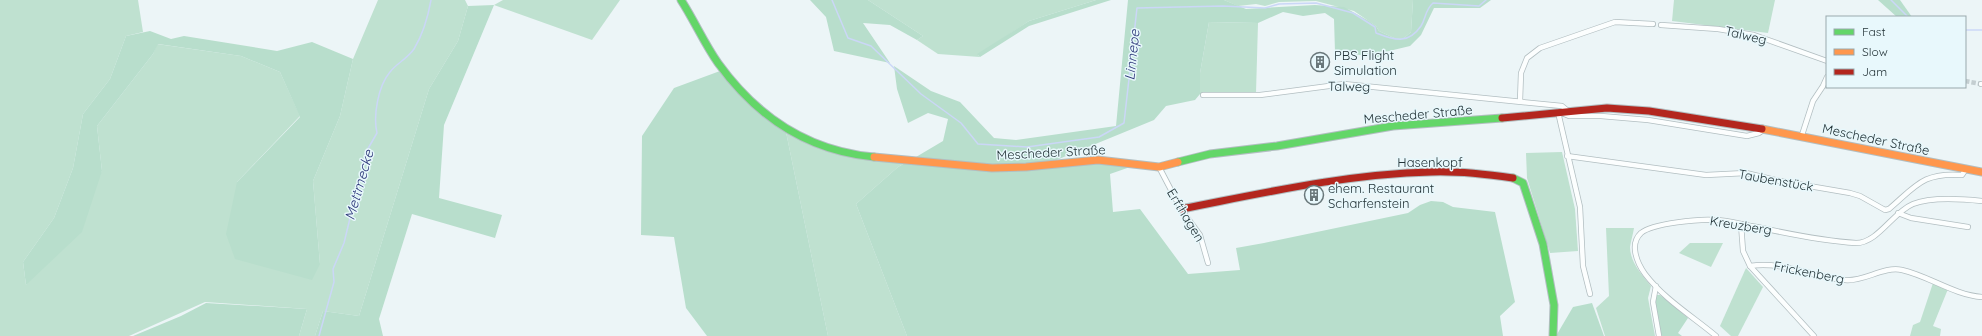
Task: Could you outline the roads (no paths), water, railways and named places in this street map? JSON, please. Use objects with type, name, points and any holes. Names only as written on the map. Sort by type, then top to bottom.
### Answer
[{"type":"main road","name":"Mescheder Straße","points":[[681,0],[719,64],[745,94],[788,131],[820,146],[855,155],[974,167],[1026,167],[1098,160],[1160,167],[1210,154],[1277,146],[1394,126],[1464,122],[1601,108],[1629,109],[1802,135],[1982,172]]},
{"type":"main road","name":"Hasenkopf","points":[[1181,209],[1334,180],[1392,173],[1424,172],[1516,178],[1523,183],[1543,244],[1554,305],[1553,336]]},
{"type":"street","points":[[1520,101],[1521,73],[1527,58],[1540,48],[1615,22],[1653,24]]},
{"type":"street","name":"Talweg","points":[[1661,25],[1718,29],[1754,35],[1826,61]]},
{"type":"street","points":[[1802,135],[1812,101],[1826,79]]},
{"type":"street","name":"Talweg","points":[[1203,95],[1260,95],[1344,84],[1562,106],[1568,111]]},
{"type":"street","points":[[1558,112],[1580,207],[1583,266],[1590,294]]},
{"type":"street","name":"Mescheder Straße","points":[[1558,112],[1570,116],[1601,116],[1648,120],[1747,136],[1759,133],[1765,129]]},
{"type":"street","name":"Taubenstück","points":[[1567,156],[1706,175],[1746,172],[1780,181],[1850,193],[1860,196],[1885,210],[1889,209],[1924,180],[1939,175],[1962,175],[1966,169]]},
{"type":"street","name":"Erfthagen","points":[[1160,167],[1181,209],[1200,235],[1208,263]]},
{"type":"street","name":"Kreuzberg","points":[[1716,336],[1656,286],[1641,269],[1636,254],[1636,243],[1642,233],[1655,227],[1692,220],[1718,220],[1857,243],[1872,238],[1898,213],[1908,206],[1920,202],[1982,201]]},
{"type":"street","points":[[1898,213],[1906,217],[1968,227]]},
{"type":"street","points":[[1741,224],[1743,251],[1750,266],[1814,336]]},
{"type":"street","name":"Frickenberg","points":[[1750,266],[1774,265],[1848,280],[1899,269],[1930,279],[1968,295],[1982,297]]},
{"type":"street","points":[[1656,286],[1653,299],[1658,336]]},
{"type":"waterway","name":"Mettmecke","points":[[319,336],[334,282],[333,269],[344,243],[366,152],[377,133],[376,110],[382,85],[390,72],[414,49],[425,25],[431,0]]},
{"type":"waterway","name":"Linnepe","points":[[832,0],[848,38],[871,46],[921,94],[961,123],[978,144],[1027,147],[1099,137],[1124,123],[1137,8],[1223,6],[1265,8],[1279,4],[1316,3],[1353,13],[1375,27],[1376,33],[1389,38],[1400,39],[1411,36],[1416,32],[1423,23],[1428,8],[1433,3],[1479,6],[1486,0]]},
{"type":"waterway","name":"Linnepe","points":[[1891,0],[1907,16]]},
{"type":"waterway","name":"Linnepe","points":[[1966,30],[1982,30]]},
{"type":"tunnel","points":[[1966,81],[1981,84]]},
{"type":"place","name":"PBS Flight Simulation","points":[[1320,62]]},
{"type":"place","name":"ehem. Restaurant Scharfenstein","points":[[1314,195]]}]
